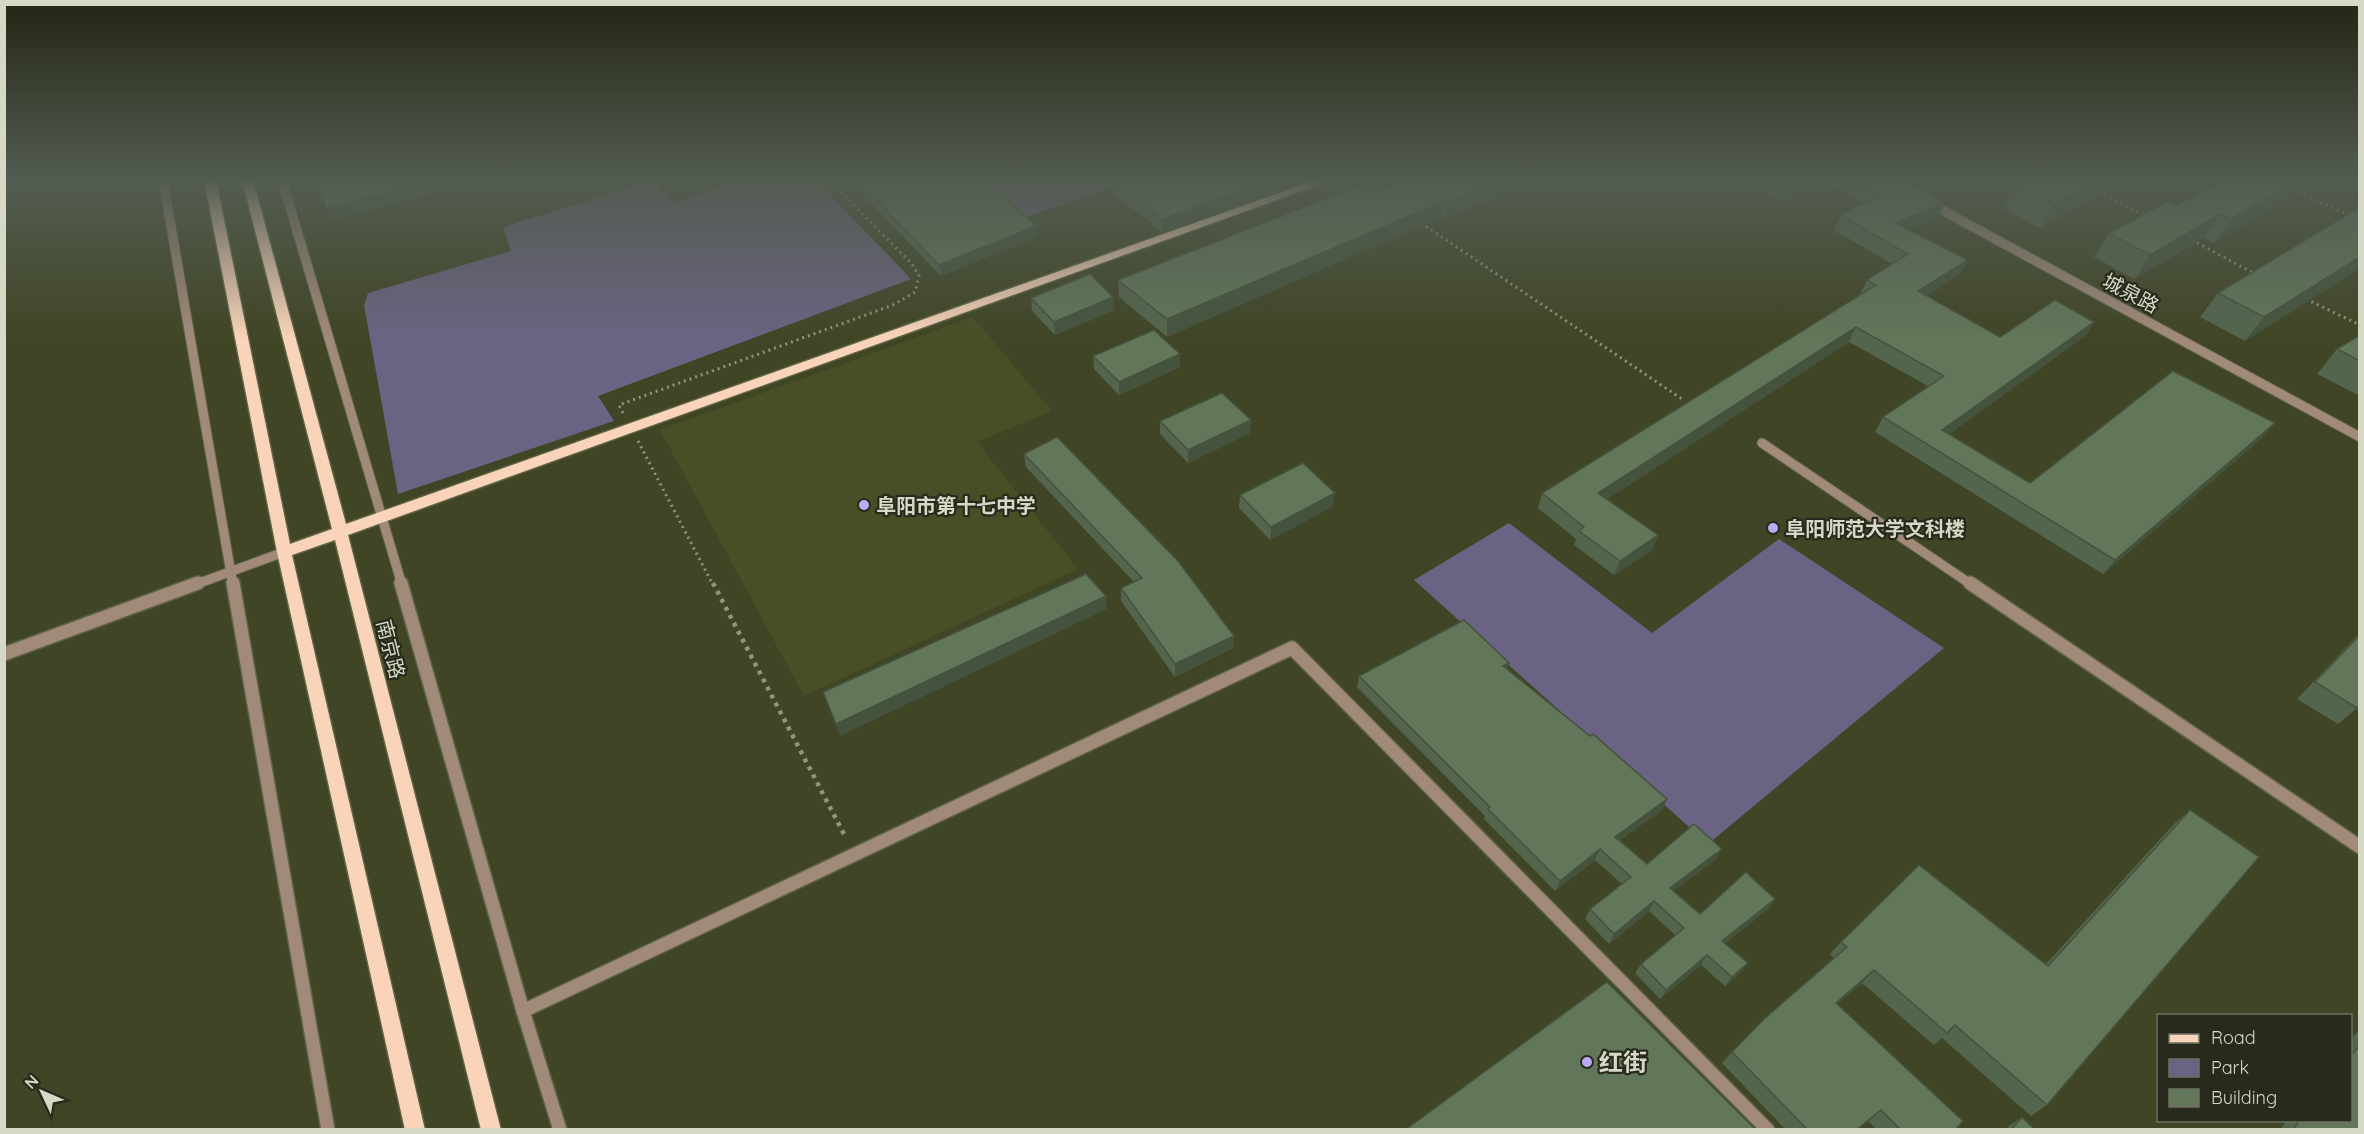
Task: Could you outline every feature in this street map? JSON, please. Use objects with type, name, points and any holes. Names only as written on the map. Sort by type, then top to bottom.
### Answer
[{"type":"main road","points":[[221,233],[284,552],[415,1130]]},
{"type":"main road","name":"南京路","points":[[261,233],[340,531],[491,1130]]},
{"type":"main road","points":[[284,552],[382,515],[1178,233]]},
{"type":"street","points":[[173,233],[328,1130]]},
{"type":"street","points":[[298,233],[560,1130]]},
{"type":"street","name":"城泉路","points":[[1984,233],[2360,437]]},
{"type":"street","points":[[1762,443],[2360,847]]},
{"type":"street","points":[[4,654],[284,552]]},
{"type":"street","points":[[524,1011],[1292,648],[1768,1130]]},
{"type":"path","points":[[854,855],[619,405],[893,305],[915,291],[920,276],[912,264],[881,233]]},
{"type":"path","points":[[1435,233],[1682,399]]},
{"type":"path","points":[[2182,236],[2266,280]]},
{"type":"path","points":[[2297,295],[2360,325]]},
{"type":"shaded area","name":"阜阳市第十七中学","points":[[973,317],[1052,411],[977,442],[1078,569],[804,696],[660,430]]},
{"type":"green space","points":[[505,233],[867,233],[911,279],[598,396],[614,421],[398,494],[364,305],[368,293],[511,251]]},
{"type":"green space","points":[[1509,523],[1652,633],[1779,539],[1944,648],[1708,844],[1414,580]]},
{"type":"building","points":[[908,233],[1019,233],[939,265]]},
{"type":"building","points":[[1238,233],[1369,233],[1167,319],[1118,280]]},
{"type":"building","points":[[1871,233],[1915,233],[1968,260],[1918,291],[2000,337],[2055,300],[2094,322],[1942,430],[2030,483],[2173,371],[2275,423],[2115,560],[1883,417],[1944,376],[1856,327],[1598,493],[1658,535],[1620,561],[1579,531],[1584,527],[1542,493],[1876,285],[1867,280],[1908,254]]},
{"type":"building","points":[[2109,233],[2188,233],[2150,255]]},
{"type":"building","points":[[2317,233],[2360,233],[2360,257],[2264,317],[2218,293]]},
{"type":"building","points":[[1090,274],[1113,297],[1054,322],[1031,298]]},
{"type":"building","points":[[1154,330],[1180,354],[1119,382],[1093,356]]},
{"type":"building","points":[[2360,335],[2360,361],[2337,349]]},
{"type":"building","points":[[1222,393],[1251,420],[1188,450],[1160,421]]},
{"type":"building","points":[[1057,437],[1178,561],[1234,636],[1175,664],[1121,588],[1142,578],[1024,454]]},
{"type":"building","points":[[1303,463],[1335,493],[1271,527],[1240,495]]},
{"type":"building","points":[[1086,574],[1106,596],[836,724],[823,692]]},
{"type":"building","points":[[1464,620],[1509,663],[1503,666],[1590,736],[1593,734],[1667,799],[1615,837],[1647,864],[1694,824],[1722,849],[1670,888],[1700,914],[1746,872],[1775,899],[1722,941],[1748,963],[1732,977],[1707,955],[1666,990],[1641,964],[1684,928],[1654,901],[1614,934],[1590,909],[1631,877],[1600,849],[1560,881],[1488,809],[1490,807],[1359,676]]},
{"type":"building","points":[[2360,635],[2360,704],[2357,708],[2315,682]]},
{"type":"building","points":[[2190,810],[2259,857],[2047,1105],[1955,1025],[1947,1033],[1874,970],[1836,1003],[1963,1121],[1955,1130],[1901,1130],[1881,1110],[1856,1130],[1808,1130],[1732,1052],[1764,1019],[1847,947],[1841,942],[1919,865],[2048,966]]},
{"type":"building","name":"红街","points":[[1607,982],[1756,1130],[1405,1130]]},
{"type":"building","points":[[2360,1045],[2360,1130],[2293,1130],[2299,1122],[2352,1122],[2352,1055]]},
{"type":"building","points":[[2022,1117],[2035,1130],[2011,1130]]},
{"type":"place","name":"阜阳市第十七中学","points":[[864,505]]},
{"type":"place","name":"阜阳师范大学文科楼","points":[[1773,528]]},
{"type":"place","name":"红街","points":[[1587,1062]]}]
